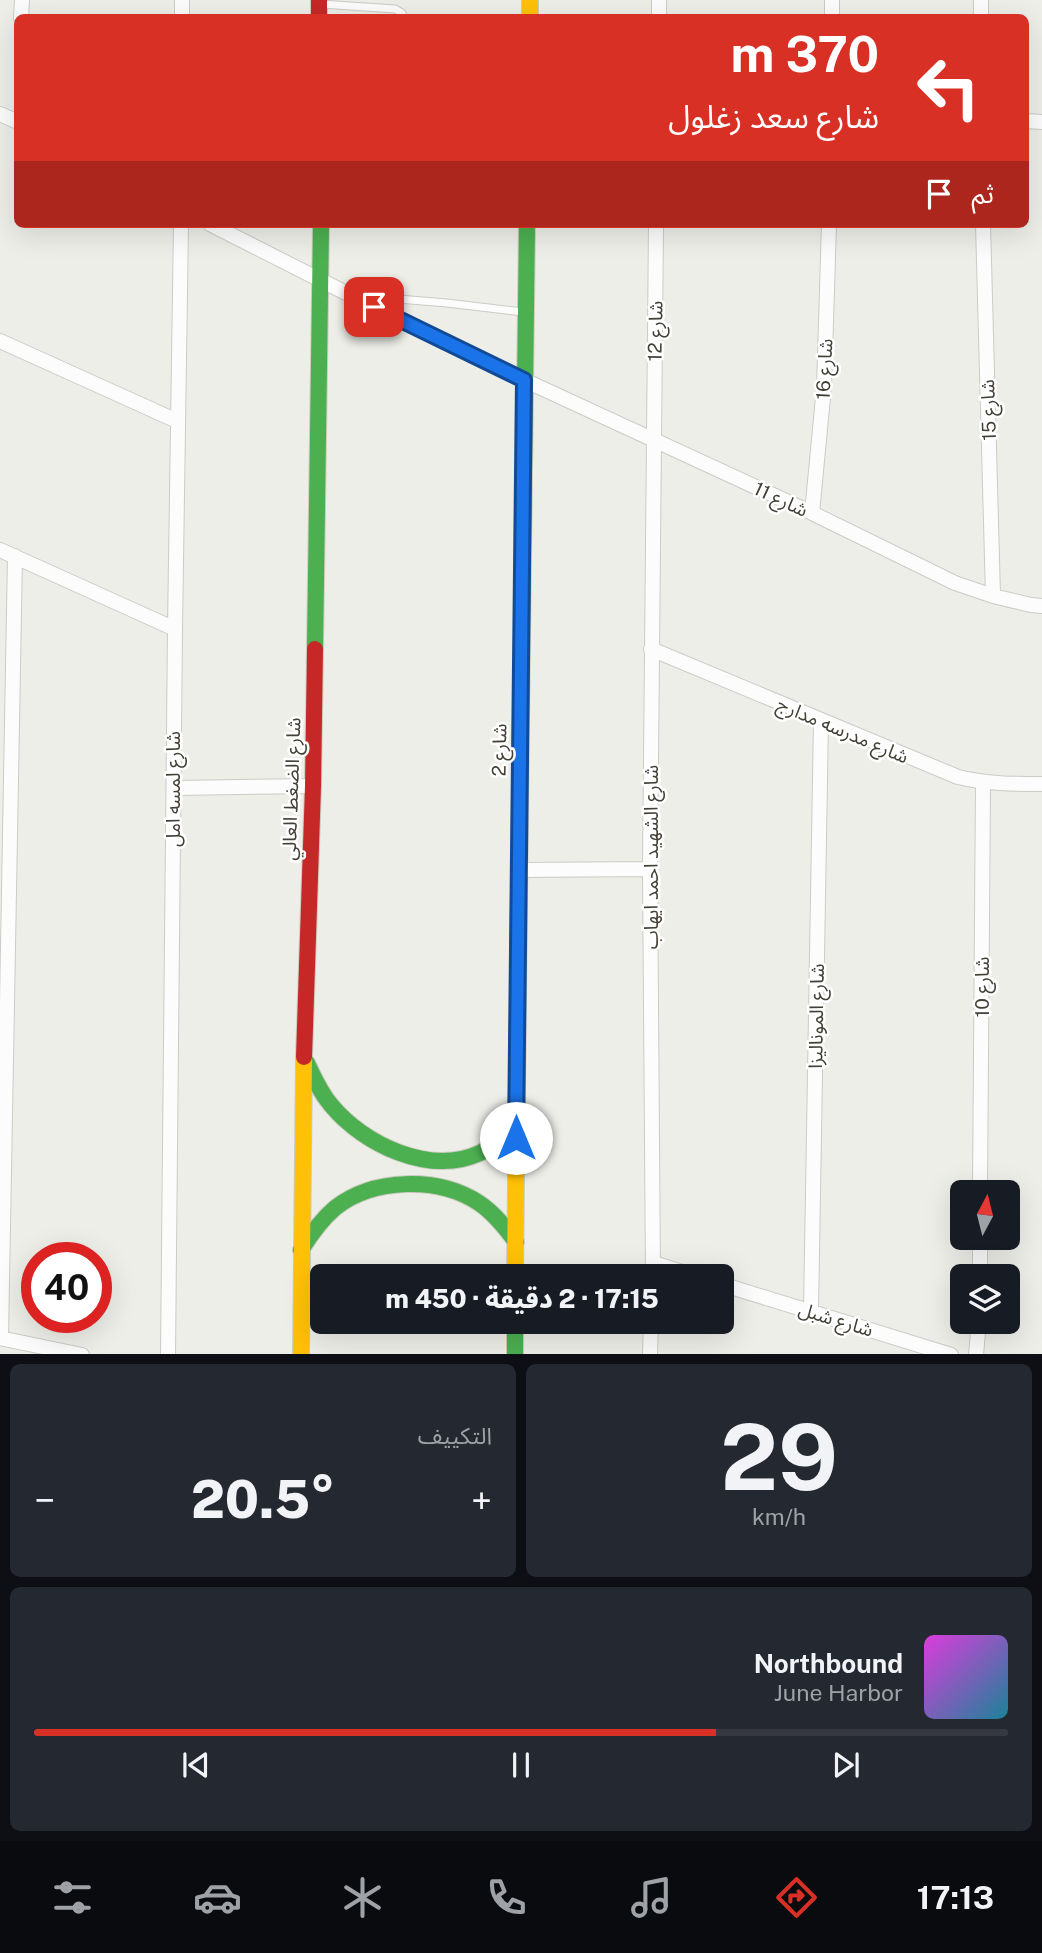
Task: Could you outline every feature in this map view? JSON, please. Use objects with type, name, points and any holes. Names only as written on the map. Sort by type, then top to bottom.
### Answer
[{"type":"street","name":"شارع لمسه امل","points":[[169,1354],[181,228]]},
{"type":"street","name":"شارع 11","points":[[218,228],[524,380],[812,513],[955,583],[993,596],[1031,606],[1042,606]]},
{"type":"street","name":"شارع الضغط العالي","points":[[301,1354],[300,1251],[313,786],[321,228]]},
{"type":"street","name":"شارع 2","points":[[515,1264],[527,228]]},
{"type":"street","name":"شارع 12","points":[[654,439],[656,228]]},
{"type":"street","name":"شارع 16","points":[[812,513],[824,387],[829,228]]},
{"type":"street","name":"شارع 15","points":[[983,228],[993,596]]},
{"type":"street","points":[[0,341],[177,422]]},
{"type":"street","name":"شارع الشهيد احمد ايهاب","points":[[653,1264],[650,869],[654,439]]},
{"type":"street","points":[[0,550],[175,629]]},
{"type":"street","points":[[15,556],[1,1338],[82,1354]]},
{"type":"street","name":"شارع مدرسه مدارج","points":[[651,649],[958,777],[1003,785],[1042,784]]},
{"type":"street","name":"شارع الموناليزا","points":[[811,1311],[821,720]]},
{"type":"street","name":"شارع 10","points":[[980,1180],[983,783]]},
{"type":"street","points":[[174,788],[313,786]]},
{"type":"street","points":[[519,870],[650,869]]},
{"type":"street","points":[[304,1052],[310,1073],[335,1111],[370,1139],[409,1155],[439,1161],[467,1158],[492,1146],[501,1137],[516,1112]]},
{"type":"street","points":[[300,1251],[314,1228],[333,1209],[348,1199],[382,1186],[400,1185],[437,1187],[474,1200],[505,1226],[516,1242]]},
{"type":"street","name":"شارع شبل","points":[[734,1288],[951,1354]]},
{"type":"street","points":[[514,1354],[515,1334]]},
{"type":"street","points":[[650,1354],[651,1334]]},
{"type":"street","points":[[976,1354],[978,1334]]},
{"type":"lane","points":[[319,7],[395,9],[402,14]]},
{"type":"lane","points":[[349,295],[525,312]]},
{"type":"traffic: fast","points":[[315,649],[321,228]]},
{"type":"traffic: fast","points":[[520,800],[527,228]]},
{"type":"traffic: fast","points":[[307,1063],[324,1095],[345,1119],[361,1133],[399,1153],[440,1161],[461,1159],[480,1153],[496,1141],[516,1113]]},
{"type":"traffic: fast","points":[[301,1250],[325,1217],[350,1198],[386,1186],[406,1184],[445,1188],[463,1194],[490,1211],[516,1242]]},
{"type":"traffic: fast","points":[[515,1334],[515,1354]]},
{"type":"traffic: slow","points":[[530,0],[530,14]]},
{"type":"traffic: slow","points":[[515,1264],[520,800]]},
{"type":"traffic: slow","points":[[301,1354],[304,1057]]},
{"type":"traffic: jam","points":[[319,0],[319,14]]},
{"type":"traffic: jam","points":[[304,1057],[315,649]]},
{"type":"route","points":[[374,307],[524,380],[516,1138]]}]
